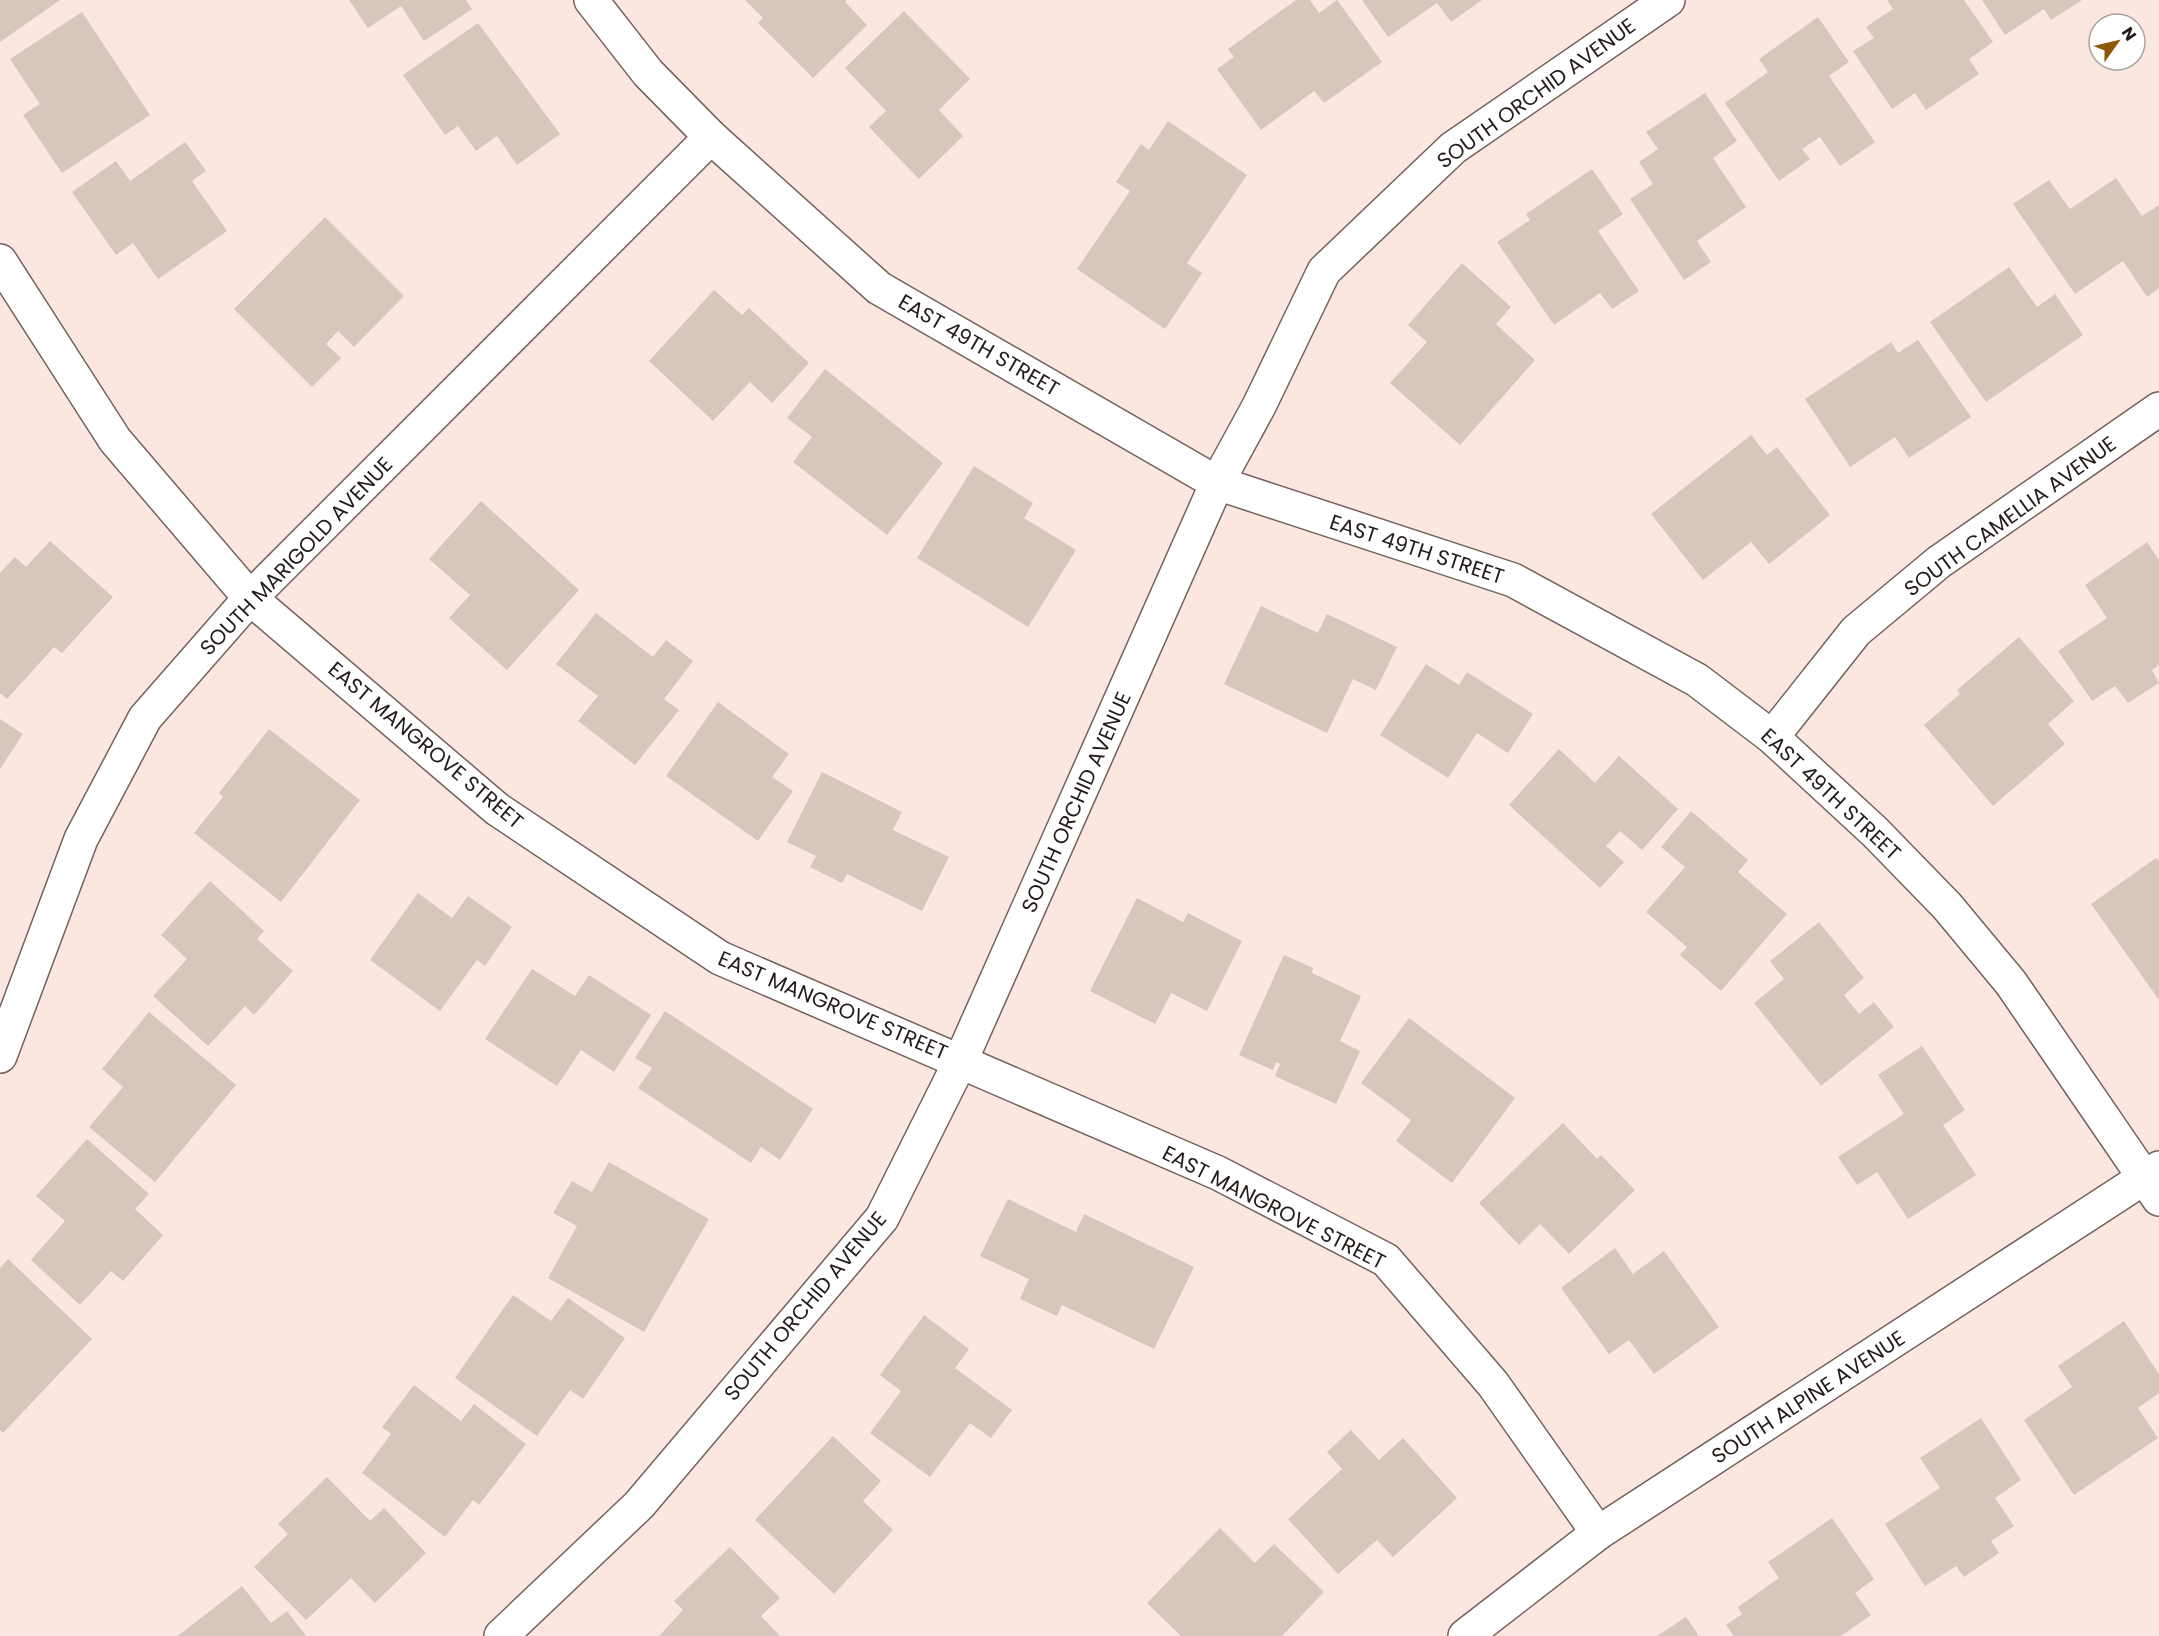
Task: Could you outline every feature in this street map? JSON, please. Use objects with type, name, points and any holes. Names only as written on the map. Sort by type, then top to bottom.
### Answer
[{"type":"street","name":"EAST 49TH STREET","points":[[591,0],[648,73],[711,136],[879,288],[1217,483],[1513,580],[1697,680],[1772,737],[1875,832],[1947,906],[2011,983],[2154,1182]]},
{"type":"street","name":"SOUTH ORCHID AVENUE","points":[[501,1636],[639,1505],[882,1218],[961,1060],[1217,483],[1259,406],[1324,271],[1453,148],[1668,0]]},
{"type":"street","name":"SOUTH MARIGOLD AVENUE","points":[[0,1056],[81,839],[145,718],[250,598],[711,136]]},
{"type":"street","name":"EAST MANGROVE STREET","points":[[0,261],[116,440],[250,598],[497,809],[720,958],[961,1060],[1218,1173],[1386,1260],[1493,1384],[1598,1533]]},
{"type":"street","name":"SOUTH CAMELLIA AVENUE","points":[[1772,737],[1856,631],[1939,562],[2159,409]]},
{"type":"street","name":"SOUTH ALPINE AVENUE","points":[[1465,1636],[1598,1533],[2154,1182]]},
{"type":"building","points":[[0,0],[60,0],[0,42]]},
{"type":"building","points":[[349,0],[466,0],[472,9],[424,41],[401,6],[368,28]]},
{"type":"building","points":[[745,0],[847,0],[845,2],[867,25],[813,78],[758,23],[763,18]]},
{"type":"building","points":[[1296,0],[1310,0],[1319,13],[1337,0],[1382,62],[1324,103],[1314,91],[1261,130],[1217,69],[1234,57],[1228,49]]},
{"type":"building","points":[[1362,0],[1482,0],[1451,22],[1437,3],[1388,37]]},
{"type":"building","points":[[1887,0],[1964,0],[1993,42],[1969,59],[1979,74],[1926,110],[1915,93],[1892,109],[1853,51],[1874,38],[1866,27],[1893,9]]},
{"type":"building","points":[[1982,0],[2082,0],[2051,20],[2044,9],[2005,35]]},
{"type":"building","points":[[904,11],[970,79],[939,110],[963,136],[919,179],[869,127],[886,111],[845,68]]},
{"type":"building","points":[[82,12],[150,115],[62,173],[23,115],[40,104],[10,59]]},
{"type":"building","points":[[1818,17],[1849,62],[1829,76],[1875,142],[1840,166],[1820,137],[1802,149],[1810,159],[1779,181],[1725,103],[1768,72],[1759,59]]},
{"type":"building","points":[[478,23],[560,134],[517,165],[497,136],[476,151],[458,126],[445,135],[403,75]]},
{"type":"building","points":[[1705,93],[1737,141],[1713,158],[1746,207],[1697,241],[1711,262],[1684,280],[1630,199],[1653,184],[1639,162],[1658,149],[1646,132]]},
{"type":"building","points":[[1168,121],[1247,175],[1187,263],[1202,273],[1165,329],[1077,269],[1130,191],[1116,182],[1141,144],[1149,150]]},
{"type":"building","points":[[185,142],[206,171],[192,181],[227,231],[158,279],[133,243],[116,255],[72,192],[116,161],[130,181]]},
{"type":"building","points":[[1592,169],[1623,214],[1598,231],[1639,291],[1612,309],[1600,293],[1554,325],[1497,242],[1530,220],[1526,214]]},
{"type":"building","points":[[2116,178],[2142,216],[2159,205],[2159,288],[2147,297],[2123,261],[2075,294],[2013,204],[2049,180],[2070,209]]},
{"type":"building","points":[[325,217],[404,296],[354,347],[338,331],[326,344],[341,358],[312,387],[234,309]]},
{"type":"building","points":[[1462,263],[1511,307],[1496,324],[1535,360],[1460,445],[1390,383],[1427,342],[1408,325]]},
{"type":"building","points":[[2009,267],[2037,307],[2055,294],[2083,335],[1986,402],[1930,322]]},
{"type":"building","points":[[714,290],[742,315],[749,308],[809,363],[772,403],[750,382],[713,421],[649,361]]},
{"type":"building","points":[[1918,340],[1971,417],[1909,458],[1895,437],[1850,467],[1805,399],[1891,342],[1898,353]]},
{"type":"building","points":[[825,369],[943,463],[887,535],[793,462],[812,437],[787,418]]},
{"type":"building","points":[[1751,435],[1767,455],[1777,447],[1830,515],[1769,564],[1751,542],[1703,580],[1651,514]]},
{"type":"building","points":[[974,466],[1033,503],[1024,518],[1076,550],[1028,627],[917,558]]},
{"type":"building","points":[[481,501],[579,590],[507,670],[449,618],[470,595],[429,559]]},
{"type":"building","points":[[50,541],[113,597],[62,653],[54,647],[7,699],[0,693],[0,573],[15,557],[26,567]]},
{"type":"building","points":[[2147,542],[2159,560],[2159,665],[2152,670],[2159,683],[2128,703],[2115,686],[2092,701],[2058,651],[2107,618],[2085,585]]},
{"type":"building","points":[[1261,606],[1318,633],[1327,614],[1397,647],[1376,690],[1353,679],[1327,733],[1224,684]]},
{"type":"building","points":[[596,613],[653,657],[666,640],[693,661],[664,699],[679,710],[635,765],[578,721],[598,696],[556,664]]},
{"type":"building","points":[[2019,637],[2074,701],[2048,724],[2065,744],[1993,806],[1924,725],[1960,694],[1957,690]]},
{"type":"building","points":[[1426,664],[1459,685],[1467,672],[1533,714],[1508,753],[1477,733],[1448,778],[1380,735]]},
{"type":"building","points":[[718,702],[789,754],[772,777],[793,791],[758,841],[666,776]]},
{"type":"building","points":[[0,719],[23,734],[0,769]]},
{"type":"building","points":[[269,729],[360,800],[281,902],[194,833],[223,797],[219,793]]},
{"type":"building","points":[[1559,749],[1595,783],[1619,756],[1678,809],[1642,850],[1620,831],[1606,846],[1624,862],[1600,888],[1509,805]]},
{"type":"building","points":[[822,772],[902,812],[893,830],[949,857],[922,911],[847,874],[842,883],[810,867],[816,856],[787,842]]},
{"type":"building","points":[[1691,811],[1748,860],[1738,872],[1787,914],[1721,991],[1680,955],[1687,947],[1646,912],[1685,867],[1661,847]]},
{"type":"building","points":[[2156,858],[2159,861],[2159,1000],[2091,904]]},
{"type":"building","points":[[210,881],[264,931],[257,939],[293,971],[254,1015],[245,1006],[208,1046],[153,996],[187,959],[161,935]]},
{"type":"building","points":[[418,893],[452,918],[468,896],[512,927],[485,966],[477,960],[440,1011],[370,960]]},
{"type":"building","points":[[1137,898],[1183,922],[1188,913],[1242,941],[1207,1011],[1171,993],[1155,1024],[1090,991]]},
{"type":"building","points":[[1819,922],[1864,978],[1844,995],[1859,1014],[1874,1002],[1894,1027],[1821,1086],[1754,1003],[1784,979],[1770,961]]},
{"type":"building","points":[[1284,955],[1313,968],[1312,973],[1361,996],[1340,1041],[1360,1051],[1336,1104],[1275,1076],[1280,1064],[1276,1062],[1273,1070],[1239,1055]]},
{"type":"building","points":[[532,969],[575,996],[589,975],[651,1015],[614,1072],[581,1050],[557,1086],[485,1039]]},
{"type":"building","points":[[665,1011],[813,1109],[780,1160],[761,1147],[751,1163],[638,1088],[652,1068],[635,1058]]},
{"type":"building","points":[[149,1012],[236,1085],[155,1182],[89,1127],[123,1087],[102,1069]]},
{"type":"building","points":[[1409,1018],[1515,1098],[1452,1183],[1396,1141],[1411,1120],[1361,1083]]},
{"type":"building","points":[[1922,1046],[1965,1110],[1943,1125],[1976,1175],[1908,1219],[1877,1172],[1857,1185],[1838,1157],[1904,1114],[1878,1075]]},
{"type":"building","points":[[1563,1123],[1597,1159],[1601,1155],[1635,1190],[1569,1254],[1540,1224],[1519,1245],[1479,1203]]},
{"type":"building","points":[[87,1139],[149,1194],[135,1209],[163,1235],[123,1281],[111,1271],[80,1305],[31,1260],[65,1221],[36,1196]]},
{"type":"building","points":[[609,1162],[709,1219],[644,1332],[548,1278],[577,1226],[553,1213],[572,1181],[592,1192]]},
{"type":"building","points":[[1008,1199],[1076,1232],[1084,1214],[1194,1267],[1154,1349],[1062,1305],[1057,1316],[1020,1299],[1029,1279],[980,1256]]},
{"type":"building","points":[[1615,1248],[1633,1274],[1664,1251],[1719,1327],[1654,1374],[1629,1340],[1609,1354],[1561,1288]]},
{"type":"building","points":[[8,1259],[92,1339],[3,1433],[0,1430],[0,1268]]},
{"type":"building","points":[[513,1295],[551,1321],[568,1298],[625,1338],[583,1399],[570,1390],[537,1436],[455,1378]]},
{"type":"building","points":[[924,1315],[969,1349],[955,1368],[1012,1410],[991,1438],[970,1423],[930,1477],[870,1433],[901,1391],[880,1375]]},
{"type":"building","points":[[2124,1321],[2159,1374],[2159,1393],[2138,1408],[2158,1438],[2074,1495],[2024,1420],[2072,1387],[2058,1366]]},
{"type":"building","points":[[414,1385],[461,1421],[474,1404],[526,1444],[479,1505],[473,1500],[445,1537],[362,1473],[391,1434],[382,1427]]},
{"type":"building","points":[[1981,1418],[2021,1480],[1995,1498],[2014,1526],[1991,1541],[1999,1553],[1964,1577],[1956,1566],[1925,1586],[1885,1524],[1940,1488],[1920,1458]]},
{"type":"building","points":[[1351,1430],[1379,1460],[1403,1438],[1457,1498],[1393,1557],[1377,1540],[1338,1574],[1288,1519],[1342,1469],[1327,1452]]},
{"type":"building","points":[[833,1436],[881,1481],[863,1501],[893,1530],[834,1594],[755,1520]]},
{"type":"building","points":[[327,1477],[370,1521],[384,1508],[426,1553],[375,1603],[351,1578],[306,1620],[254,1567],[288,1534],[278,1524]]},
{"type":"building","points":[[1832,1518],[1874,1579],[1855,1593],[1871,1615],[1841,1636],[1734,1636],[1726,1625],[1742,1614],[1738,1607],[1779,1578],[1768,1562]]},
{"type":"building","points":[[1220,1528],[1255,1563],[1274,1544],[1324,1592],[1282,1636],[1181,1636],[1147,1603]]},
{"type":"building","points":[[730,1547],[780,1598],[761,1616],[780,1636],[659,1636],[683,1610],[674,1601]]},
{"type":"building","points":[[242,1586],[271,1623],[287,1611],[306,1636],[178,1636]]},
{"type":"building","points":[[1686,1617],[1699,1636],[1657,1636]]}]
